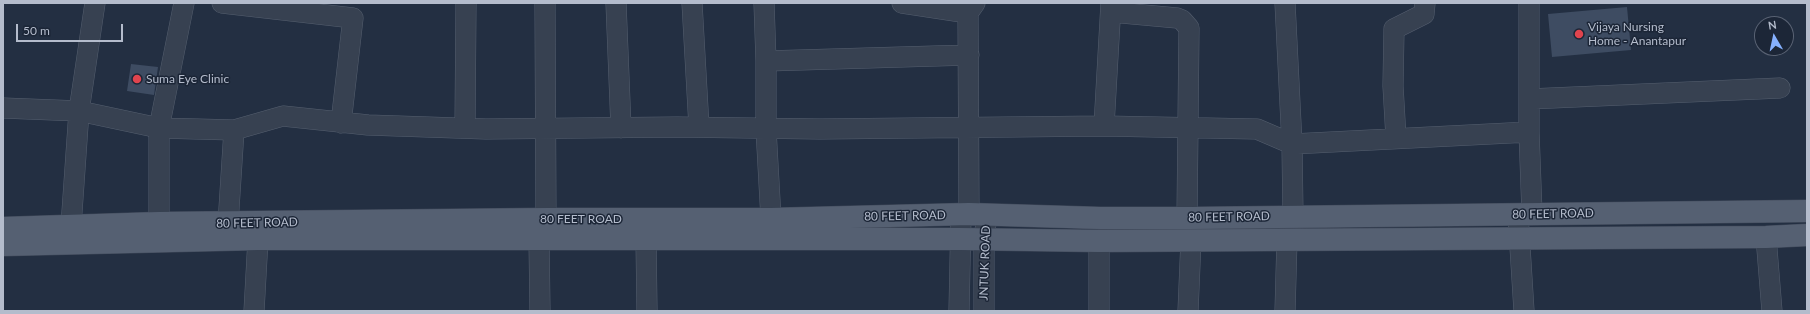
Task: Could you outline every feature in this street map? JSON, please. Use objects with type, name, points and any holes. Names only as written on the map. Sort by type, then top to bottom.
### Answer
[{"type":"main road","name":"80 FEET ROAD","points":[[3,246],[543,229],[771,219],[972,215],[1100,218],[1187,218],[1807,211]]},
{"type":"main road","name":"80 FEET ROAD","points":[[3,228],[159,224],[228,224],[543,229],[646,239],[984,239],[1100,241],[1766,237],[1807,235]]},
{"type":"street","points":[[71,226],[78,111],[95,3]]},
{"type":"street","points":[[159,224],[159,128],[184,3]]},
{"type":"street","points":[[222,3],[354,10],[341,123]]},
{"type":"street","points":[[465,128],[466,3]]},
{"type":"street","points":[[540,311],[545,128],[545,3]]},
{"type":"street","points":[[616,3],[621,128]]},
{"type":"street","points":[[692,3],[699,127]]},
{"type":"street","points":[[764,3],[766,129],[771,219]]},
{"type":"street","points":[[902,3],[972,8],[969,55],[969,127],[972,215]]},
{"type":"street","points":[[1285,3],[1292,144],[1293,216]]},
{"type":"street","points":[[1396,138],[1393,86],[1394,29],[1424,14],[1425,3]]},
{"type":"street","points":[[1524,311],[1520,239],[1525,214],[1529,132],[1529,3]]},
{"type":"street","points":[[1104,126],[1111,7],[1176,18],[1187,23],[1190,33],[1187,128],[1187,218]]},
{"type":"street","points":[[766,61],[969,55]]},
{"type":"street","points":[[1528,99],[1780,88]]},
{"type":"street","points":[[3,108],[78,111],[159,128],[234,130],[283,116],[368,126],[465,128],[699,127],[766,129],[1104,126],[1256,129],[1292,144],[1529,132]]},
{"type":"street","points":[[228,224],[234,130]]},
{"type":"street","name":"JNTUK ROAD","points":[[959,311],[960,239],[972,215]]},
{"type":"street","name":"JNTUK ROAD","points":[[972,215],[984,239],[984,311]]},
{"type":"street","points":[[1766,237],[1772,311]]},
{"type":"street","points":[[254,311],[258,239]]},
{"type":"street","points":[[646,239],[647,311]]},
{"type":"street","points":[[1188,311],[1191,240]]},
{"type":"street","points":[[1285,311],[1287,240]]},
{"type":"street","points":[[1099,311],[1100,241]]},
{"type":"building","points":[[1627,7],[1631,50],[1552,57],[1548,14]]},
{"type":"building","points":[[131,64],[158,67],[154,95],[127,91]]},
{"type":"place","name":"Vijaya Nursing Home - Anantapur","points":[[1579,34]]},
{"type":"place","name":"Suma Eye Clinic","points":[[137,79]]}]
